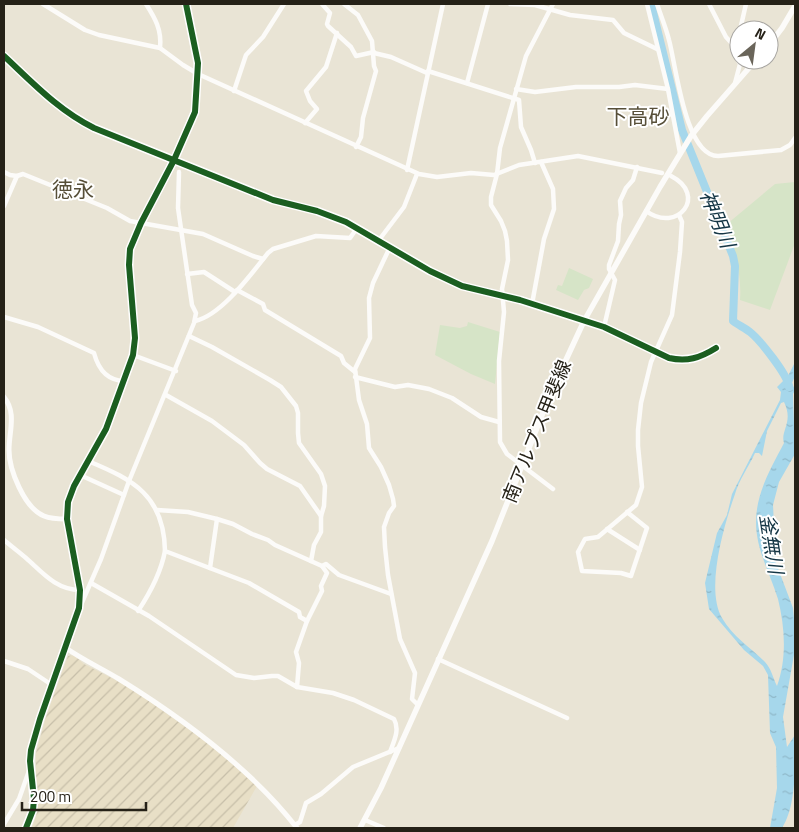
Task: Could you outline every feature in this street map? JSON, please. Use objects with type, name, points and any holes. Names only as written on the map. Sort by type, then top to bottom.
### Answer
[{"type":"main road","points":[[779,32],[795,6]]},
{"type":"main road","name":"南アルプス甲斐線","points":[[360,828],[405,735],[492,541],[555,383],[584,322],[646,211],[692,135],[747,70]]},
{"type":"street","points":[[43,4],[86,30],[99,35],[160,48],[198,74],[417,174],[437,177],[471,173],[497,174],[511,167],[578,156],[662,173]]},
{"type":"street","points":[[146,4],[159,27],[160,48]]},
{"type":"street","points":[[79,608],[80,590],[67,519],[68,502],[74,486],[106,429],[133,355],[135,338],[130,249],[141,223],[174,160],[195,112],[198,74],[197,53],[186,4]]},
{"type":"street","points":[[234,91],[246,55],[262,37],[284,4]]},
{"type":"street","points":[[322,4],[330,14],[328,26],[351,47],[356,56],[374,52],[392,57],[428,72],[519,100],[521,127],[531,150],[534,163]]},
{"type":"street","points":[[344,4],[358,15],[372,41],[376,71],[356,147]]},
{"type":"street","points":[[407,170],[443,4]]},
{"type":"street","points":[[467,83],[488,4]]},
{"type":"street","points":[[510,4],[552,6],[570,15],[613,20],[624,33],[657,49]]},
{"type":"street","points":[[646,4],[682,151]]},
{"type":"street","points":[[657,4],[669,39],[681,98],[692,135],[712,156],[781,150],[790,145],[795,138]]},
{"type":"street","points":[[709,4],[729,40]]},
{"type":"street","points":[[742,20],[746,4]]},
{"type":"street","points":[[552,6],[526,56],[500,148],[491,205],[502,222],[507,241],[508,260],[502,289],[504,312],[499,361],[500,442],[506,454],[554,489]]},
{"type":"street","points":[[306,124],[317,109],[310,101],[306,91],[326,67],[337,34]]},
{"type":"street","points":[[4,56],[60,108],[77,120],[273,200],[317,210],[346,222],[451,282],[532,304],[604,327],[669,358],[687,360],[705,355],[716,348]]},
{"type":"street","points":[[735,84],[738,70]]},
{"type":"street","points":[[516,89],[535,92],[576,87],[619,88],[635,85],[668,89]]},
{"type":"street","points":[[532,304],[544,239],[554,209],[553,189],[541,162]]},
{"type":"street","points":[[604,327],[615,280],[609,265],[618,241],[619,224],[622,215],[620,201],[626,188],[633,180],[637,167]]},
{"type":"street","points":[[4,172],[17,176],[23,174],[107,208],[130,221],[203,234],[263,259]]},
{"type":"street","points":[[26,828],[33,810],[34,799],[30,768],[31,750],[52,685],[79,608],[91,583],[129,481],[176,371],[195,321],[196,313],[192,305],[178,208],[179,172]]},
{"type":"street","points":[[379,240],[404,207],[417,174]]},
{"type":"street","points":[[4,206],[17,176]]},
{"type":"street","points":[[646,211],[655,218],[671,218],[679,215],[687,205],[689,195],[683,183],[671,176]]},
{"type":"street","points":[[627,512],[648,528],[631,576],[621,573],[582,571],[578,550],[585,539],[598,537],[627,512],[636,505],[642,487],[638,430],[645,381],[654,351],[672,315],[682,222],[679,215]]},
{"type":"street","points":[[195,321],[216,312],[273,250],[316,236],[350,238],[357,228]]},
{"type":"street","points":[[390,247],[373,283],[369,298],[370,338],[355,375],[359,400],[367,424],[369,448],[381,467],[393,499],[394,506],[384,526],[385,552],[400,639],[415,673],[412,699],[418,705]]},
{"type":"street","points":[[187,274],[204,272],[263,304],[265,310],[341,356],[344,363],[355,375],[395,387],[408,384],[429,389],[452,398],[481,417],[499,422]]},
{"type":"street","points":[[4,317],[38,327],[94,353],[100,370],[113,378],[125,381]]},
{"type":"street","points":[[189,336],[212,347],[281,387],[296,406],[299,443],[321,474],[326,497],[320,516],[321,532],[314,545],[311,561]]},
{"type":"street","points":[[133,355],[176,371]]},
{"type":"street","points":[[166,395],[212,421],[244,445],[267,469],[300,486],[320,516]]},
{"type":"street","points":[[4,397],[11,412],[9,452],[12,468],[19,486],[36,512],[48,518],[67,519]]},
{"type":"street","points":[[88,461],[118,474],[145,494],[157,510],[162,523],[165,551],[155,581],[138,611]]},
{"type":"street","points":[[80,475],[124,495]]},
{"type":"street","points":[[157,510],[188,512],[233,524],[322,566],[327,573],[321,586],[322,591],[307,621],[296,652],[298,663],[297,687]]},
{"type":"street","points":[[210,568],[216,519]]},
{"type":"street","points":[[607,529],[640,550]]},
{"type":"street","points":[[4,540],[46,577],[72,590],[80,590]]},
{"type":"street","points":[[165,551],[249,583],[299,612],[300,617],[307,621]]},
{"type":"street","points":[[322,566],[326,564],[339,575],[391,594]]},
{"type":"street","points":[[91,583],[149,616],[236,675],[254,678],[278,676],[297,687],[333,693],[387,715],[396,721],[397,734],[390,752]]},
{"type":"street","points":[[66,648],[86,662],[135,689],[194,731],[253,780],[296,826],[300,822],[306,802],[321,794],[349,770],[399,748]]},
{"type":"street","points":[[438,660],[567,718]]},
{"type":"street","points":[[4,661],[28,669],[52,685]]},
{"type":"street","points":[[397,734],[405,735]]},
{"type":"street","points":[[4,824],[20,799],[30,768]]},
{"type":"street","points":[[365,820],[384,828]]},
{"type":"shaded area","points":[[74,655],[84,664],[131,688],[212,746],[257,786],[233,828],[32,828],[38,800],[36,753],[46,717],[68,656]]},
{"type":"green space","points":[[795,182],[795,243],[770,310],[740,300],[739,271],[727,224],[775,184]]},
{"type":"green space","points":[[569,268],[593,279],[589,288],[584,290],[578,300],[556,290],[558,285],[562,286]]},
{"type":"green space","points":[[468,322],[500,332],[495,384],[435,355],[440,325],[460,328],[467,326]]},
{"type":"water","name":"釜無川","points":[[795,362],[795,376],[792,383],[795,390],[793,394],[795,454],[779,482],[773,505],[776,563],[793,608],[795,628],[795,649],[783,717],[787,747],[795,735],[795,771],[793,796],[787,819],[782,828],[770,828],[777,788],[776,747],[770,733],[768,675],[763,666],[744,650],[709,609],[705,583],[717,533],[727,515],[732,494],[780,400],[781,392],[777,387],[788,376]],"holes":[[[784,402],[788,415],[783,439],[784,443],[761,491],[756,522],[758,542],[778,599],[782,621],[784,654],[777,686],[767,664],[726,625],[717,606],[715,591],[718,557],[722,539],[739,484],[755,453],[759,453],[762,456],[767,431],[781,403]]]},
{"type":"waterway","name":"神明川","points":[[651,4],[682,130],[733,256],[735,266],[733,321],[750,332],[760,342],[779,366],[789,387]]},
{"type":"cycle path","points":[[26,828],[33,810],[34,799],[30,761],[31,750],[79,608],[80,590],[67,519],[68,502],[74,486],[106,429],[133,355],[135,338],[129,265],[130,249],[141,223],[174,160],[195,112],[198,63],[186,4]]},
{"type":"cycle path","points":[[4,56],[57,104],[94,128],[273,200],[317,211],[346,222],[430,271],[462,286],[520,300],[604,327],[669,358],[682,360],[693,358],[716,348]]},
{"type":"district","name":"下高砂","points":[[638,116]]},
{"type":"district","name":"徳永","points":[[73,189]]}]
